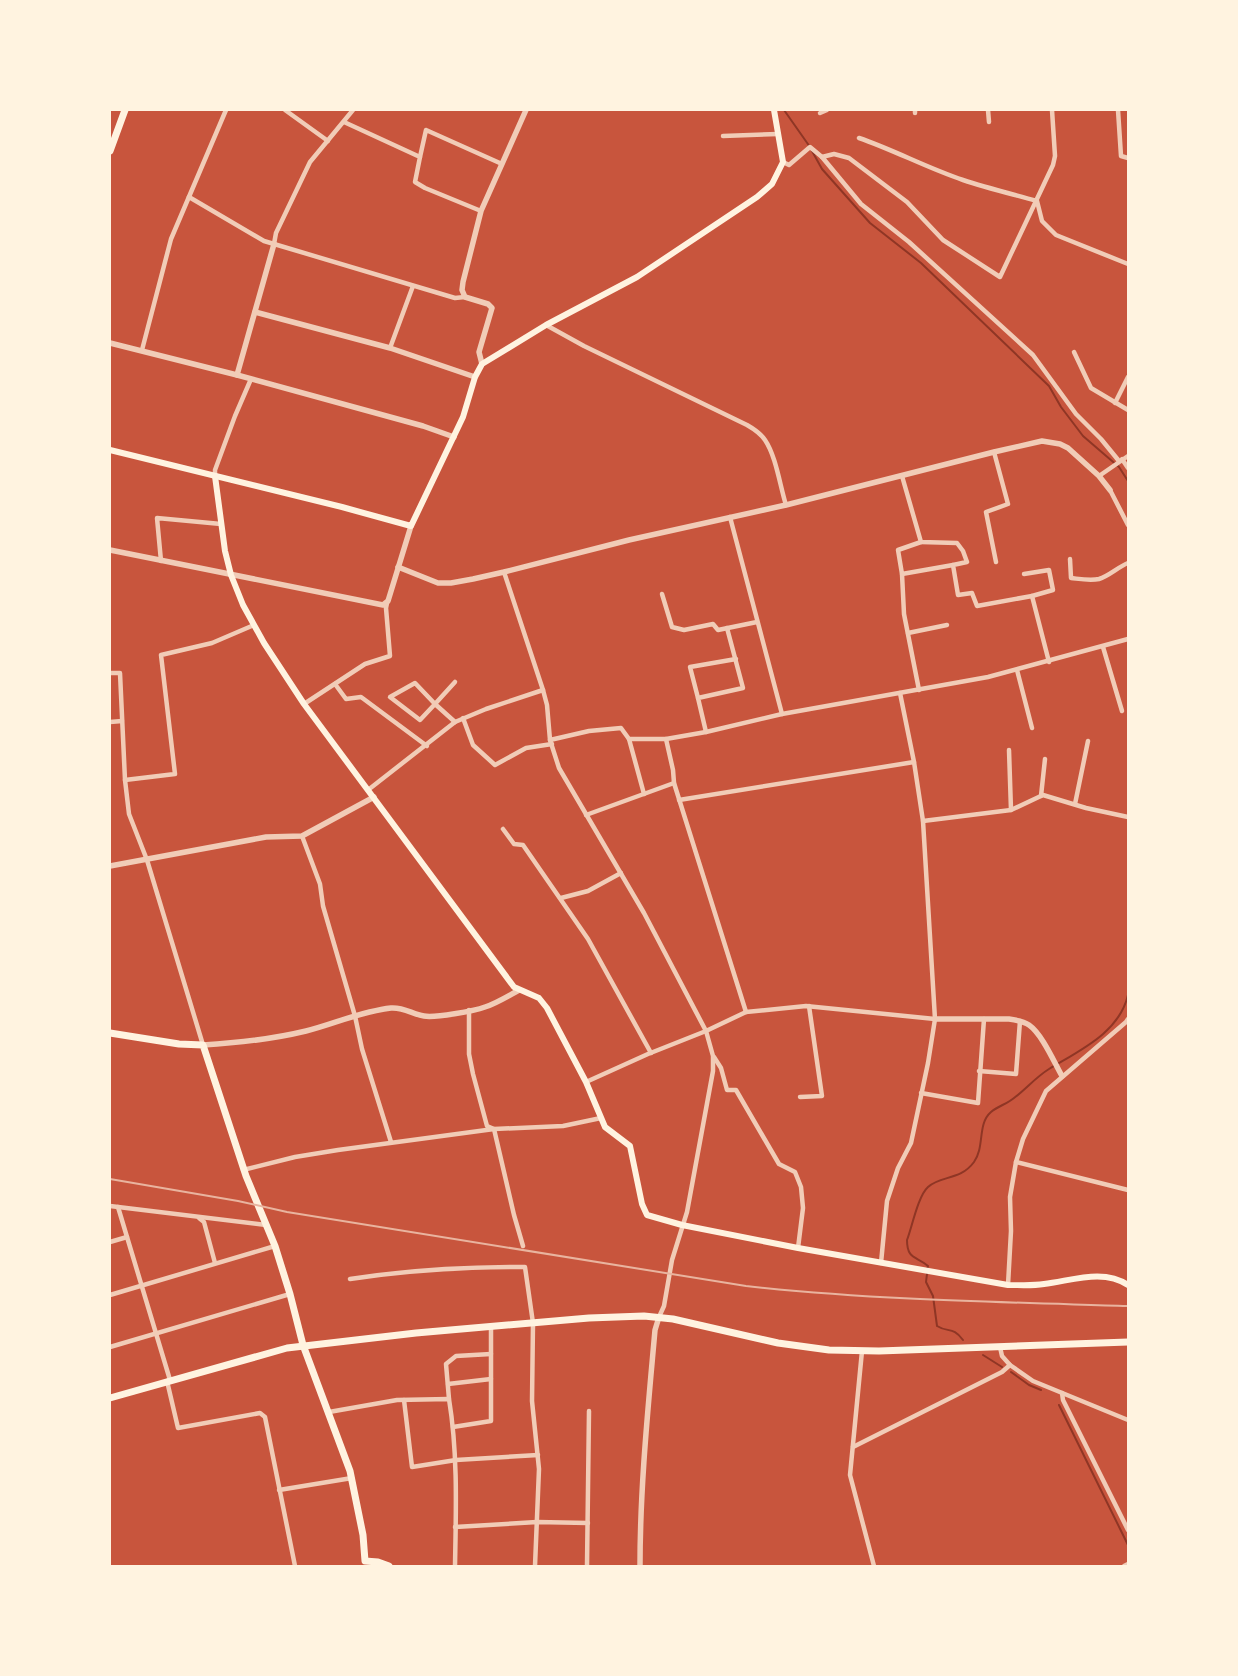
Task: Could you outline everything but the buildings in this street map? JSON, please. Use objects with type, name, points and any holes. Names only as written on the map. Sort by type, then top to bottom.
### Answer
[{"type":"main road","points":[[110,151],[125,110]]},
{"type":"main road","points":[[110,450],[342,507],[411,526],[463,417],[475,377],[482,364],[546,325],[637,277],[757,197],[772,184],[783,162],[774,110]]},
{"type":"main road","points":[[215,476],[225,551],[231,574],[238,594],[254,625],[304,704],[514,987],[539,998],[547,1008],[586,1082],[601,1118],[610,1132],[630,1146],[642,1204],[647,1215],[682,1225],[798,1248],[1008,1285],[1042,1285],[1094,1276],[1114,1278],[1128,1285]]},
{"type":"main road","points":[[110,1033],[179,1044],[203,1045],[244,1170],[276,1246],[303,1345],[352,1478],[363,1535],[365,1563],[378,1562],[389,1566]]},
{"type":"main road","points":[[110,1398],[281,1349],[303,1345],[611,1316],[673,1319],[804,1348],[862,1351],[1128,1342]]},
{"type":"street","points":[[142,350],[169,248],[226,110]]},
{"type":"street","points":[[285,110],[328,141]]},
{"type":"street","points":[[237,375],[276,233],[310,162],[353,110]]},
{"type":"street","points":[[465,297],[462,290],[463,282],[481,211],[526,110]]},
{"type":"street","points":[[820,112],[827,110]]},
{"type":"street","points":[[988,110],[989,122]]},
{"type":"street","points":[[822,157],[834,154],[848,158],[907,202],[943,240],[1000,277],[1053,165],[1055,156],[1052,110]]},
{"type":"street","points":[[1118,110],[1121,156],[1128,158]]},
{"type":"street","points":[[344,122],[420,157]]},
{"type":"street","points":[[481,211],[415,182],[426,130],[502,164]]},
{"type":"street","points":[[724,136],[778,134]]},
{"type":"street","points":[[859,138],[962,180],[1037,201]]},
{"type":"street","points":[[783,162],[789,165],[810,147],[822,157],[861,204],[909,242],[1033,355],[1076,414],[1128,468]]},
{"type":"street","points":[[189,197],[264,241],[455,298],[465,297],[488,304],[492,308],[479,352],[482,364]]},
{"type":"street","points":[[1037,201],[1042,221],[1056,235],[1128,264]]},
{"type":"street","points":[[390,348],[413,286]]},
{"type":"street","points":[[255,312],[390,348],[475,377]]},
{"type":"street","points":[[546,325],[584,346],[748,424],[766,442],[772,455],[786,505]]},
{"type":"street","points":[[110,343],[237,375],[423,426],[454,437]]},
{"type":"street","points":[[1074,352],[1091,388],[1128,410]]},
{"type":"street","points":[[1115,403],[1128,377]]},
{"type":"street","points":[[215,476],[215,470],[235,416],[251,379]]},
{"type":"street","points":[[398,567],[438,583],[504,572],[629,540],[786,505],[1042,441],[1068,448],[1099,476],[1110,490],[1128,526]]},
{"type":"street","points":[[994,452],[1008,504],[986,512],[996,562]]},
{"type":"street","points":[[1099,476],[1128,456]]},
{"type":"street","points":[[902,476],[921,542]]},
{"type":"street","points":[[730,517],[782,714]]},
{"type":"street","points":[[161,561],[157,518],[221,524]]},
{"type":"street","points":[[304,704],[365,664],[390,656],[386,608],[411,526]]},
{"type":"street","points":[[902,574],[967,562],[963,551],[957,544],[921,542],[898,550],[902,574],[902,593],[919,690]]},
{"type":"street","points":[[110,550],[383,605],[387,603]]},
{"type":"street","points":[[1070,559],[1071,578],[1090,580],[1101,578],[1120,566],[1128,564]]},
{"type":"street","points":[[953,565],[958,595],[972,593],[977,606],[1032,596],[1053,590],[1049,570],[1024,574]]},
{"type":"street","points":[[504,572],[543,690],[547,706],[551,742],[559,768],[644,913],[706,1031],[713,1056],[713,1071],[688,1212],[682,1225],[668,1274],[664,1306],[655,1330],[644,1448],[640,1566]]},
{"type":"street","points":[[662,594],[672,627],[684,630],[713,624],[718,630],[757,622]]},
{"type":"street","points":[[1032,596],[1049,662]]},
{"type":"street","points":[[125,780],[176,774],[161,655],[212,643],[254,625]]},
{"type":"street","points":[[908,633],[948,625]]},
{"type":"street","points":[[698,698],[743,688],[728,628]]},
{"type":"street","points":[[629,739],[666,739],[706,732],[782,714],[900,694],[1017,670],[1128,640]]},
{"type":"street","points":[[1103,646],[1122,711]]},
{"type":"street","points":[[706,732],[690,667],[736,659]]},
{"type":"street","points":[[1017,670],[1032,728]]},
{"type":"street","points":[[110,673],[120,673],[125,780],[129,814],[147,860],[203,1045],[275,1037],[306,1031],[355,1016],[391,1008],[404,1008],[425,1016],[437,1016],[484,1008],[519,990]]},
{"type":"street","points":[[455,682],[434,704],[420,720],[390,697],[415,683],[434,704],[455,722]]},
{"type":"street","points":[[335,684],[346,698],[361,697],[427,746]]},
{"type":"street","points":[[368,790],[427,746],[435,736],[455,722],[543,690]]},
{"type":"street","points":[[881,1263],[887,1201],[898,1168],[911,1143],[935,1019],[923,821],[914,762],[900,694]]},
{"type":"street","points":[[463,718],[473,745],[494,765],[526,748],[589,731],[621,728],[629,739],[644,794]]},
{"type":"street","points":[[110,722],[122,721]]},
{"type":"street","points":[[666,739],[674,783],[746,1012]]},
{"type":"street","points":[[1075,804],[1088,741]]},
{"type":"street","points":[[1009,750],[1011,810]]},
{"type":"street","points":[[1041,796],[1045,759]]},
{"type":"street","points":[[680,800],[914,762]]},
{"type":"street","points":[[586,814],[674,783]]},
{"type":"street","points":[[923,821],[1011,810],[1044,795],[1128,817]]},
{"type":"street","points":[[110,866],[266,837],[302,836],[374,797]]},
{"type":"street","points":[[503,829],[514,844],[523,845],[561,898],[588,939],[651,1053]]},
{"type":"street","points":[[302,836],[320,884],[323,906],[370,1075],[391,1142]]},
{"type":"street","points":[[561,898],[588,891],[621,874]]},
{"type":"street","points":[[800,1097],[822,1096],[809,1006]]},
{"type":"street","points":[[586,1082],[746,1012],[809,1006],[935,1019],[1009,1019],[1020,1021],[1036,1032],[1062,1076]]},
{"type":"street","points":[[469,1010],[469,1054],[473,1074],[488,1126],[494,1129]]},
{"type":"street","points":[[1008,1285],[1011,1231],[1009,1208],[1016,1162],[1023,1139],[1046,1091],[1126,1022],[1128,1018]]},
{"type":"street","points":[[921,1093],[978,1103],[984,1019]]},
{"type":"street","points":[[979,1071],[1016,1074],[1020,1021]]},
{"type":"street","points":[[713,1056],[721,1068],[727,1090],[736,1090],[779,1164],[795,1172],[801,1187],[803,1208],[798,1248]]},
{"type":"street","points":[[244,1170],[294,1157],[391,1142],[494,1129],[562,1126],[601,1118]]},
{"type":"street","points":[[494,1129],[523,1246]]},
{"type":"street","points":[[1016,1162],[1128,1190]]},
{"type":"street","points":[[110,1206],[268,1226]]},
{"type":"street","points":[[118,1208],[156,1333],[169,1381],[178,1428],[260,1414],[265,1417],[295,1566]]},
{"type":"street","points":[[198,1217],[204,1222],[215,1263]]},
{"type":"street","points":[[110,1242],[127,1237]]},
{"type":"street","points":[[110,1295],[276,1246]]},
{"type":"street","points":[[350,1279],[389,1273],[464,1267],[525,1267],[532,1323],[532,1402],[539,1469],[535,1566]]},
{"type":"street","points":[[110,1347],[290,1294]]},
{"type":"street","points":[[453,1427],[491,1421],[491,1327]]},
{"type":"street","points":[[1000,1346],[1002,1356],[1010,1365],[1033,1381],[1128,1420]]},
{"type":"street","points":[[862,1351],[850,1475],[874,1566]]},
{"type":"street","points":[[455,1566],[456,1460],[446,1364],[456,1356],[491,1354]]},
{"type":"street","points":[[853,1447],[1002,1372],[1010,1365]]},
{"type":"street","points":[[448,1384],[491,1379]]},
{"type":"street","points":[[1062,1393],[1128,1530]]},
{"type":"street","points":[[329,1412],[404,1400],[449,1399]]},
{"type":"street","points":[[404,1400],[412,1467],[456,1460],[538,1455]]},
{"type":"street","points":[[588,1566],[590,1411]]},
{"type":"street","points":[[279,1490],[352,1478]]},
{"type":"street","points":[[456,1527],[537,1522],[588,1523]]},
{"type":"street","points":[[1124,1566],[1128,1564]]},
{"type":"waterway","points":[[784,110],[810,147]]},
{"type":"waterway","points":[[812,151],[822,169],[870,223],[921,263],[1049,386],[1061,407],[1083,436],[1119,467],[1128,481]]},
{"type":"waterway","points":[[927,1269],[928,1266],[913,1257],[907,1246],[907,1240],[918,1204],[924,1191],[933,1183],[957,1175],[969,1168],[977,1156],[982,1129],[991,1112],[1011,1100],[1044,1072],[1097,1039],[1116,1020],[1128,995]]},
{"type":"waterway","points":[[927,1274],[926,1282],[933,1296],[937,1326],[953,1331],[963,1340]]},
{"type":"waterway","points":[[983,1355],[1002,1367]]},
{"type":"waterway","points":[[1011,1372],[1029,1385],[1041,1390]]},
{"type":"waterway","points":[[1059,1405],[1128,1545]]},
{"type":"railway","points":[[110,1179],[238,1201],[287,1212],[746,1286],[794,1291],[984,1302],[1128,1306]]}]
